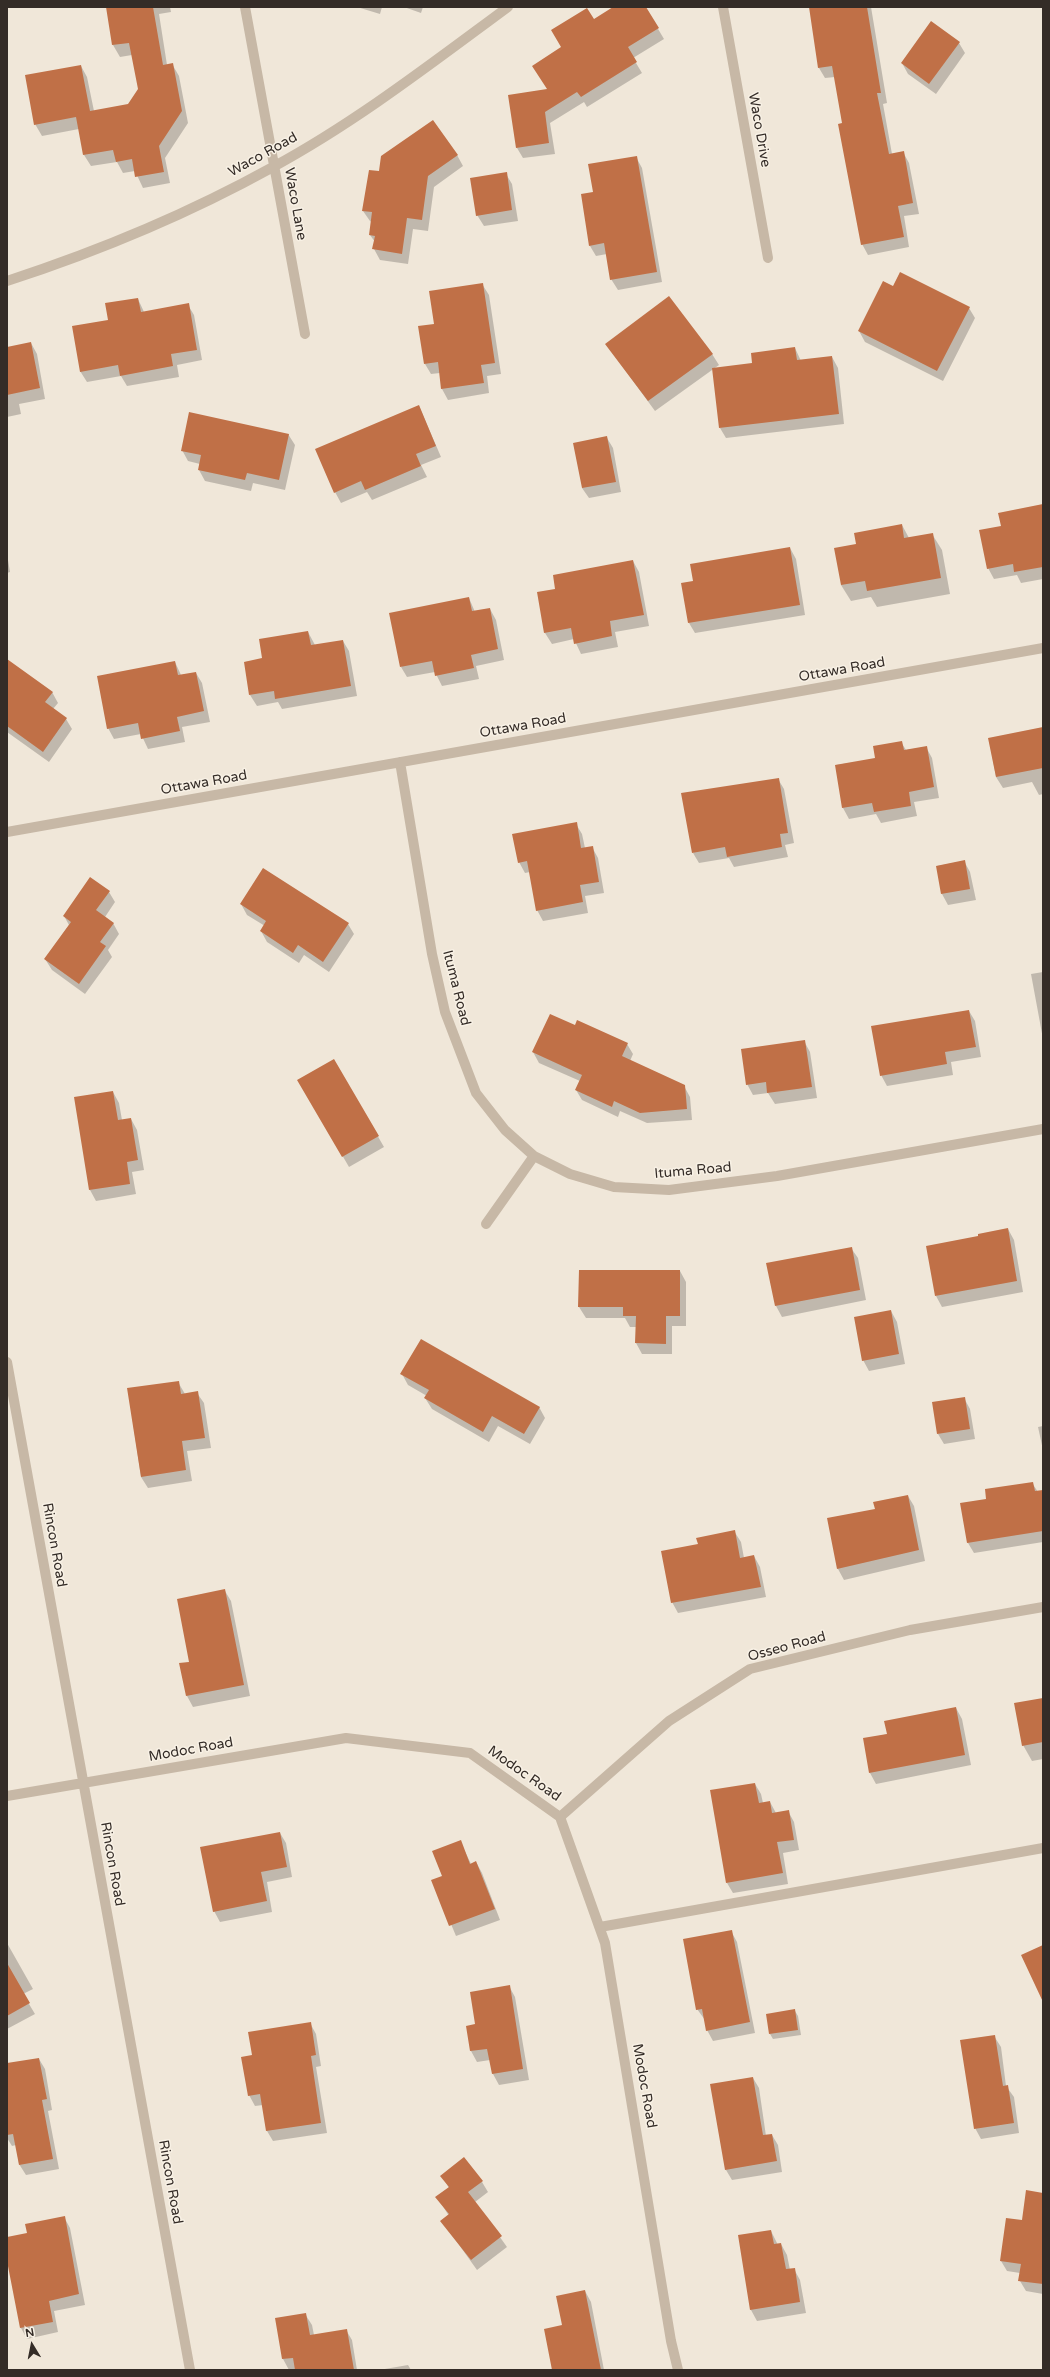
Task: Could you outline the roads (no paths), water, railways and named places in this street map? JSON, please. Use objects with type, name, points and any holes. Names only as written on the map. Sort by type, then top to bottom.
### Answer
[{"type":"street","name":"Waco Lane","points":[[245,7],[305,334]]},
{"type":"street","name":"Waco Road","points":[[7,281],[65,262],[177,217],[274,167],[385,98],[508,7]]},
{"type":"street","name":"Waco Drive","points":[[723,7],[768,258]]},
{"type":"street","name":"Ottawa Road","points":[[7,832],[1043,648]]},
{"type":"street","name":"Ituma Road","points":[[400,762],[431,946],[445,1012],[476,1093],[505,1130],[534,1156],[570,1174],[614,1187],[669,1190],[785,1174],[1043,1129]]},
{"type":"street","points":[[486,1224],[534,1156]]},
{"type":"street","name":"Rincon Road","points":[[7,1362],[82,1783],[190,2370]]},
{"type":"street","name":"Osseo Road","points":[[560,1817],[668,1721],[750,1669],[910,1630],[1043,1607]]},
{"type":"street","name":"Modoc Road","points":[[7,1796],[346,1738],[470,1753],[560,1817],[606,1943],[671,2341],[678,2370]]},
{"type":"street","points":[[600,1927],[1043,1848]]}]
